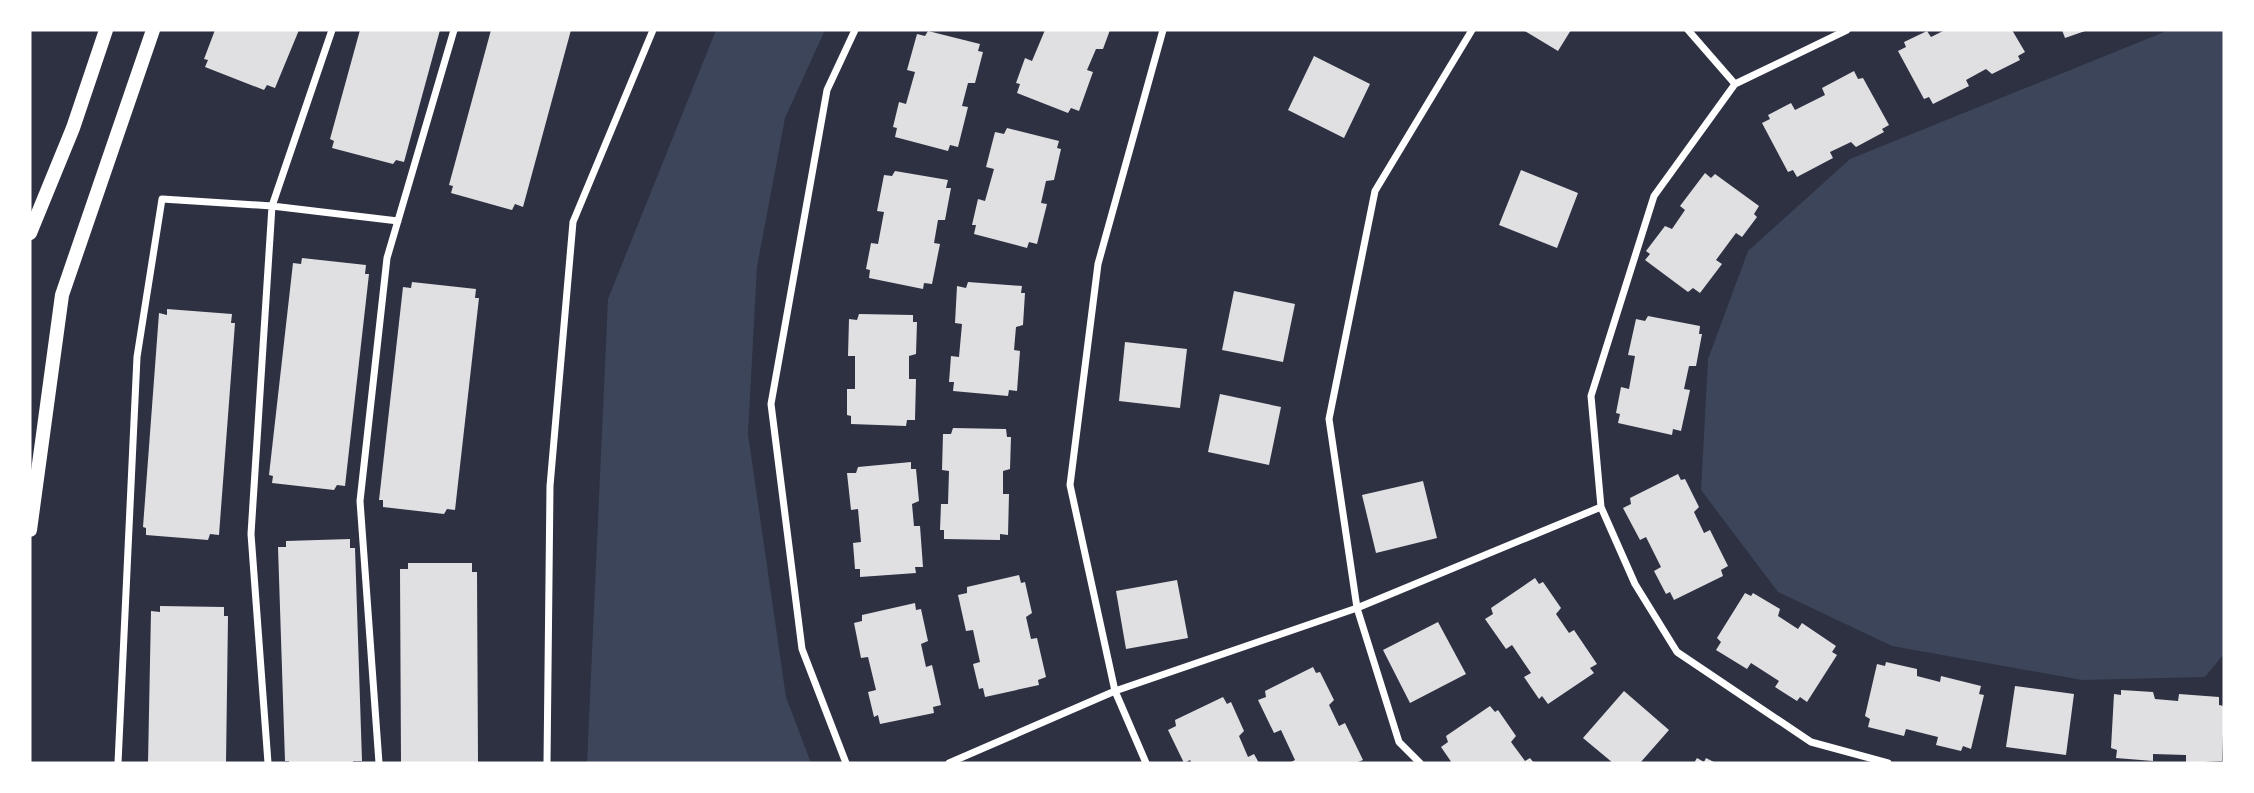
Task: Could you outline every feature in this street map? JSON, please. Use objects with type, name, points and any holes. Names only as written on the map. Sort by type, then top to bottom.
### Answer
[{"type":"main road","points":[[30,233],[72,128],[106,30]]},
{"type":"main road","points":[[30,530],[62,295],[153,30]]},
{"type":"street","points":[[268,763],[251,534],[272,206],[332,30]]},
{"type":"street","points":[[379,763],[360,501],[387,258],[454,30]]},
{"type":"street","points":[[547,763],[550,486],[573,222],[653,30]]},
{"type":"street","points":[[846,763],[802,649],[771,404],[827,90],[855,30]]},
{"type":"street","points":[[1146,763],[1115,691],[1070,485],[1098,264],[1163,30]]},
{"type":"street","points":[[1420,763],[1399,743],[1357,608],[1329,419],[1375,191],[1472,30]]},
{"type":"street","points":[[1688,30],[1735,84]]},
{"type":"street","points":[[1847,30],[1735,84],[1654,196],[1591,397],[1601,507],[1634,584],[1677,652],[1811,742],[1888,763]]},
{"type":"street","points":[[118,763],[137,357],[162,199],[272,206],[398,221]]},
{"type":"street","points":[[949,763],[1115,691],[1357,608],[1601,507]]},
{"type":"shaded area","points":[[716,30],[825,30],[785,118],[757,267],[748,434],[786,697],[811,763],[587,763],[608,299]]},
{"type":"shaded area","points":[[2169,30],[2224,30],[2224,654],[2205,677],[2082,680],[1892,646],[1778,592],[1701,490],[1708,359],[1748,251],[1850,159]]},
{"type":"building","points":[[215,30],[299,30],[275,88],[267,85],[264,90],[205,67],[208,60],[204,59]]},
{"type":"building","points":[[360,30],[440,30],[404,162],[396,160],[393,164],[332,148],[334,141],[330,139]]},
{"type":"building","points":[[491,30],[571,30],[523,207],[515,204],[512,210],[451,193],[453,186],[449,185]]},
{"type":"building","points":[[1045,30],[1110,30],[1103,49],[1096,49],[1087,70],[1093,72],[1079,111],[1071,108],[1068,113],[1017,93],[1020,84],[1016,83],[1025,58],[1032,61]]},
{"type":"building","points":[[1523,30],[1571,30],[1558,51]]},
{"type":"building","points":[[1945,30],[2012,30],[2025,52],[2018,56],[2020,60],[1992,74],[1986,69],[1966,80],[1969,86],[1933,104],[1929,97],[1924,99],[1898,51],[1906,47],[1904,42],[1927,31],[1931,37]]},
{"type":"building","points":[[2062,30],[2088,30],[2065,38]]},
{"type":"building","points":[[928,31],[980,44],[978,51],[983,52],[975,83],[968,83],[962,106],[968,107],[958,147],[950,145],[948,151],[895,137],[897,128],[893,127],[899,102],[906,104],[915,72],[907,70],[917,34],[925,36]]},
{"type":"building","points":[[1314,56],[1370,84],[1344,138],[1288,110]]},
{"type":"building","points":[[1854,71],[1858,79],[1863,78],[1889,125],[1882,129],[1884,132],[1856,147],[1851,142],[1830,152],[1833,158],[1797,177],[1793,170],[1788,172],[1762,123],[1770,119],[1768,115],[1791,103],[1795,110],[1825,95],[1822,88]]},
{"type":"building","points":[[1007,128],[1059,141],[1057,148],[1061,149],[1054,180],[1046,181],[1041,203],[1047,204],[1037,244],[1029,242],[1027,248],[974,234],[976,225],[972,225],[978,199],[985,201],[994,169],[986,167],[995,132],[1004,134]]},
{"type":"building","points":[[1521,170],[1578,193],[1557,248],[1499,225]]},
{"type":"building","points":[[895,171],[948,180],[946,188],[951,188],[945,220],[938,220],[934,243],[940,244],[932,284],[924,283],[923,289],[869,278],[870,270],[866,269],[871,243],[878,244],[884,212],[877,211],[884,175],[892,176]]},
{"type":"building","points":[[1705,173],[1711,178],[1715,174],[1759,206],[1754,214],[1757,217],[1742,237],[1736,233],[1716,260],[1722,264],[1700,293],[1693,288],[1688,292],[1645,260],[1650,254],[1646,251],[1665,226],[1672,229],[1685,210],[1680,206]]},
{"type":"building","points":[[302,258],[366,265],[365,274],[369,274],[345,486],[337,485],[334,490],[272,483],[273,476],[269,475],[293,263],[301,264]]},
{"type":"building","points":[[412,282],[476,289],[475,298],[479,298],[455,510],[447,509],[444,514],[383,507],[383,500],[379,500],[403,287],[411,288]]},
{"type":"building","points":[[968,282],[1022,286],[1021,293],[1025,293],[1023,325],[1016,327],[1014,350],[1020,351],[1017,391],[1009,390],[1008,396],[953,391],[954,382],[949,382],[951,356],[959,357],[962,324],[955,323],[957,286],[966,288]]},
{"type":"building","points":[[1234,291],[1295,304],[1283,362],[1222,350]]},
{"type":"building","points":[[167,309],[232,314],[231,323],[235,323],[219,535],[210,534],[208,540],[146,535],[146,528],[143,527],[159,313],[167,315]]},
{"type":"building","points":[[859,314],[913,315],[913,322],[917,322],[916,354],[909,356],[909,379],[916,379],[915,420],[907,420],[906,426],[851,424],[851,416],[847,415],[847,389],[855,389],[855,356],[848,356],[849,319],[857,320]]},
{"type":"building","points":[[1648,316],[1700,326],[1699,334],[1702,334],[1696,366],[1689,366],[1684,389],[1690,390],[1681,431],[1673,429],[1672,435],[1618,423],[1620,414],[1616,413],[1621,387],[1629,389],[1635,356],[1628,355],[1636,319],[1645,321]]},
{"type":"building","points":[[1125,342],[1187,349],[1180,408],[1119,401]]},
{"type":"building","points":[[1220,394],[1281,407],[1269,465],[1208,452]]},
{"type":"building","points":[[953,428],[1006,429],[1007,437],[1011,437],[1010,469],[1003,471],[1003,494],[1009,494],[1008,535],[1000,534],[1000,540],[944,539],[944,530],[940,530],[941,504],[948,504],[949,471],[942,470],[943,434],[951,434]]},
{"type":"building","points":[[911,462],[911,469],[916,469],[919,501],[912,504],[914,526],[920,526],[923,567],[915,567],[916,573],[860,577],[860,569],[855,569],[853,543],[861,542],[858,509],[851,510],[847,473],[856,473],[858,467]]},
{"type":"building","points":[[1678,474],[1681,480],[1685,479],[1699,507],[1694,512],[1704,533],[1710,530],[1728,566],[1721,570],[1723,576],[1674,600],[1670,592],[1666,594],[1654,571],[1661,567],[1646,537],[1640,540],[1623,508],[1631,504],[1630,498]]},
{"type":"building","points":[[1423,481],[1437,538],[1376,553],[1362,495]]},
{"type":"building","points":[[350,539],[350,548],[355,548],[362,761],[289,763],[285,761],[278,547],[286,547],[286,541]]},
{"type":"building","points":[[408,563],[472,563],[472,572],[477,572],[478,763],[401,763],[400,569],[408,569]]},
{"type":"building","points":[[1019,575],[1021,583],[1025,582],[1032,613],[1026,617],[1031,639],[1037,638],[1046,677],[1038,680],[1039,685],[985,697],[983,688],[979,689],[973,664],[980,662],[973,630],[966,631],[958,595],[967,593],[967,587]]},
{"type":"building","points":[[1535,578],[1539,584],[1543,582],[1561,608],[1556,614],[1569,633],[1574,630],[1597,664],[1590,668],[1594,673],[1548,704],[1542,696],[1539,699],[1524,677],[1531,673],[1512,645],[1506,649],[1485,619],[1493,614],[1491,608]]},
{"type":"building","points":[[1177,580],[1188,638],[1126,649],[1116,591]]},
{"type":"building","points":[[1745,593],[1751,596],[1753,593],[1780,609],[1778,616],[1798,629],[1802,623],[1836,646],[1832,652],[1837,655],[1807,702],[1800,697],[1797,701],[1775,687],[1779,681],[1751,663],[1747,669],[1716,650],[1721,642],[1717,638]]},
{"type":"building","points":[[915,603],[916,610],[921,609],[928,641],[921,644],[926,667],[932,665],[941,705],[933,707],[934,713],[880,724],[878,715],[874,717],[868,692],[876,690],[868,657],[861,658],[854,623],[862,621],[862,615]]},
{"type":"building","points":[[160,606],[224,607],[224,616],[228,616],[226,763],[148,763],[151,611],[160,612]]},
{"type":"building","points":[[1438,622],[1466,674],[1410,703],[1383,650]]},
{"type":"building","points":[[1886,662],[1917,669],[1917,676],[1940,682],[1941,676],[1981,686],[1979,694],[1984,695],[1971,749],[1963,746],[1961,751],[1936,745],[1938,737],[1906,729],[1904,736],[1868,727],[1870,719],[1865,716],[1877,664],[1885,666]]},
{"type":"building","points":[[1313,667],[1316,673],[1320,672],[1334,700],[1329,705],[1339,726],[1345,723],[1363,760],[1355,763],[1289,763],[1295,760],[1281,730],[1274,733],[1258,700],[1266,697],[1265,691]]},
{"type":"building","points":[[2015,686],[2074,694],[2066,755],[2006,747]]},
{"type":"building","points":[[2121,690],[2153,692],[2155,699],[2178,701],[2179,694],[2219,697],[2219,705],[2224,706],[2222,761],[2186,763],[2186,755],[2153,754],[2153,761],[2116,758],[2117,750],[2111,748],[2114,694],[2121,695]]},
{"type":"building","points":[[1624,691],[1669,730],[1640,763],[1613,763],[1583,738]]},
{"type":"building","points":[[1223,697],[1227,704],[1231,702],[1244,731],[1239,736],[1248,757],[1254,754],[1259,763],[1192,763],[1190,760],[1184,763],[1168,730],[1176,726],[1175,720]]},
{"type":"building","points":[[1490,706],[1495,712],[1498,710],[1516,736],[1511,742],[1525,761],[1530,758],[1534,763],[1452,763],[1441,747],[1448,742],[1446,736]]},
{"type":"building","points":[[1697,758],[1704,762],[1706,758],[1716,763],[1694,763]]}]
